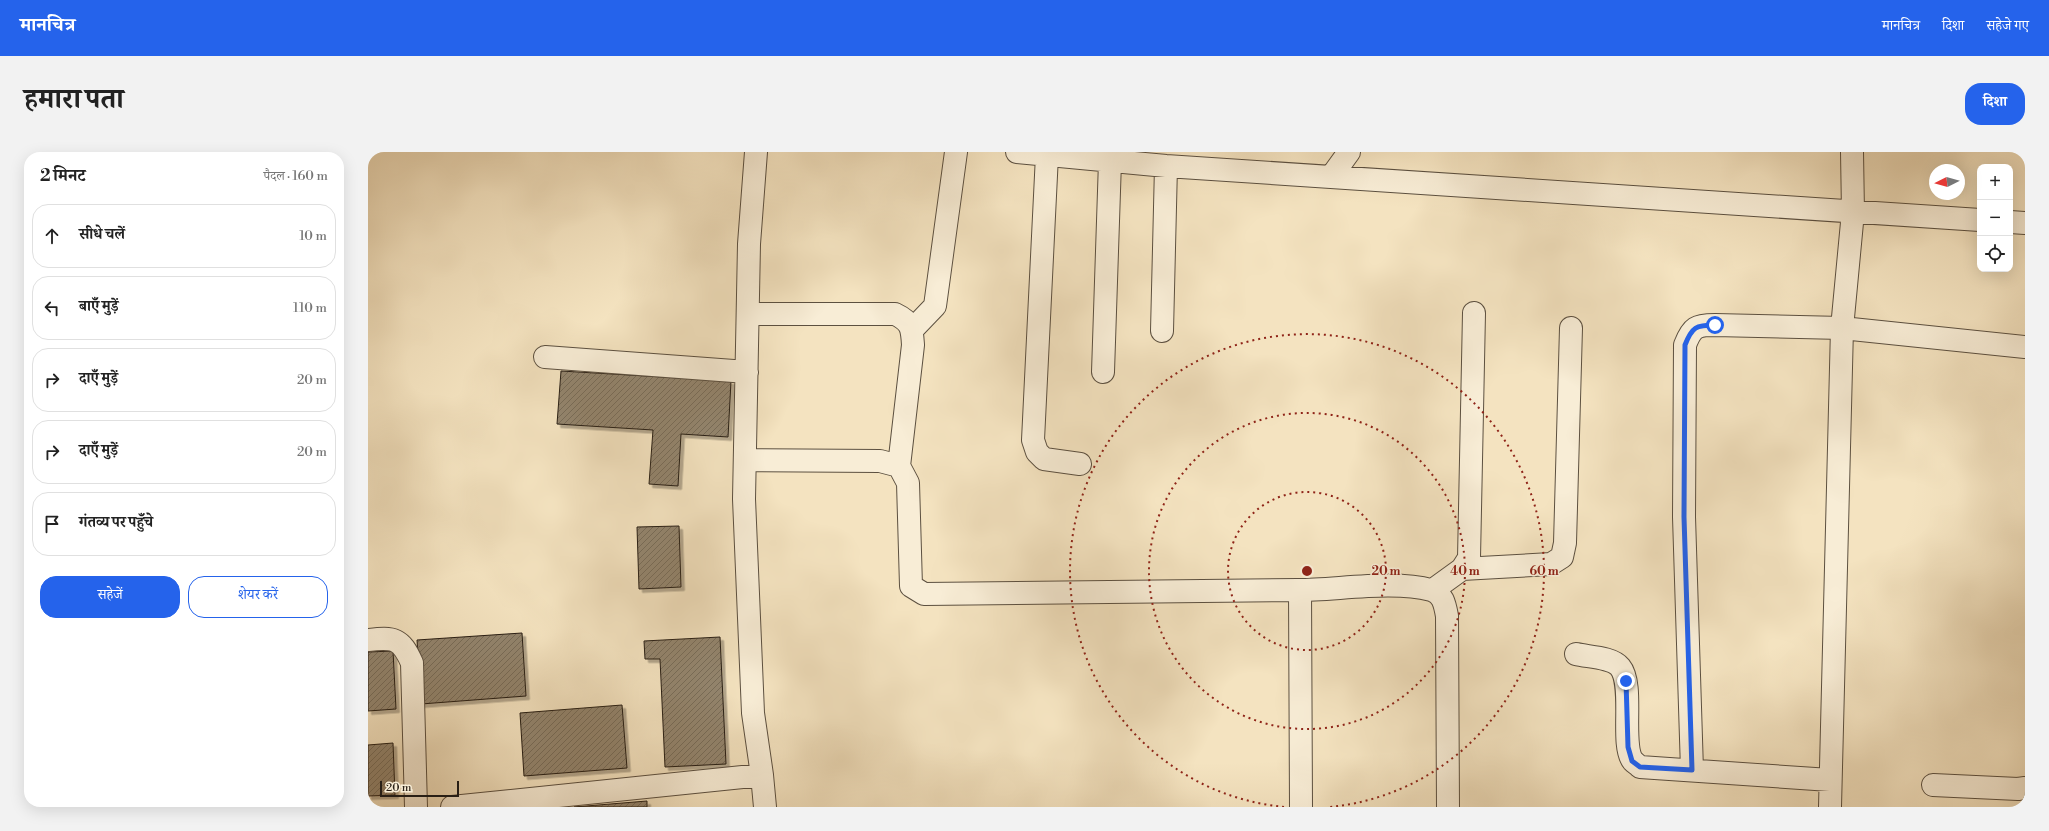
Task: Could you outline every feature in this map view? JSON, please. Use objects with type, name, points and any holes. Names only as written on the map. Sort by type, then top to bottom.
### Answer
[{"type":"street","points":[[756,152],[750,244],[744,499],[752,713],[762,775],[765,807]]},
{"type":"street","points":[[912,330],[935,306],[956,152]]},
{"type":"street","points":[[1017,152],[1047,155],[1086,155],[1110,161],[1166,166],[1977,220]]},
{"type":"street","points":[[1331,177],[1349,152]]},
{"type":"street","points":[[1830,807],[1842,328],[1853,212],[1852,152]]},
{"type":"street","points":[[1047,155],[1033,440],[1037,452],[1044,460],[1080,464]]},
{"type":"street","points":[[1104,372],[1110,161]]},
{"type":"street","points":[[1162,331],[1166,166]]},
{"type":"street","points":[[2013,222],[2025,223]]},
{"type":"street","points":[[1433,590],[1462,569],[1469,558],[1474,313]]},
{"type":"street","points":[[748,314],[895,314],[906,319],[912,330],[914,346],[899,466],[908,483],[911,586],[924,594],[1300,590],[1398,586],[1416,586],[1433,590],[1443,599],[1447,616],[1448,807]]},
{"type":"street","points":[[1692,770],[1684,517],[1685,345],[1690,332],[1700,325],[1842,328],[2025,346]]},
{"type":"street","points":[[1462,569],[1551,564],[1562,556],[1565,543],[1571,328]]},
{"type":"street","points":[[545,357],[747,372]]},
{"type":"street","points":[[745,460],[880,461],[899,466]]},
{"type":"street","points":[[1300,590],[1301,807]]},
{"type":"street","points":[[368,640],[395,639],[405,647],[412,663],[416,807]]},
{"type":"street","points":[[1576,654],[1607,660],[1620,667],[1626,681],[1628,747],[1632,761],[1640,767],[1830,780]]},
{"type":"street","points":[[452,807],[762,775]]},
{"type":"street","points":[[1933,785],[2018,789],[2025,788]]},
{"type":"building","points":[[561,371],[731,381],[728,437],[681,434],[678,486],[649,484],[653,430],[557,424]]},
{"type":"building","points":[[679,526],[681,587],[639,589],[637,527]]},
{"type":"building","points":[[522,633],[526,696],[421,704],[417,640]]},
{"type":"building","points":[[720,637],[726,764],[665,767],[660,659],[645,659],[644,641]]},
{"type":"building","points":[[393,651],[396,709],[368,711],[368,652]]},
{"type":"building","points":[[622,705],[627,768],[524,776],[520,713]]},
{"type":"building","points":[[393,743],[395,795],[368,796],[368,745]]},
{"type":"building","points":[[647,801],[647,807],[574,807]]},
{"type":"route","points":[[1626,681],[1628,747],[1632,761],[1640,767],[1692,770],[1684,517],[1685,345],[1690,332],[1700,325],[1715,325]]}]
